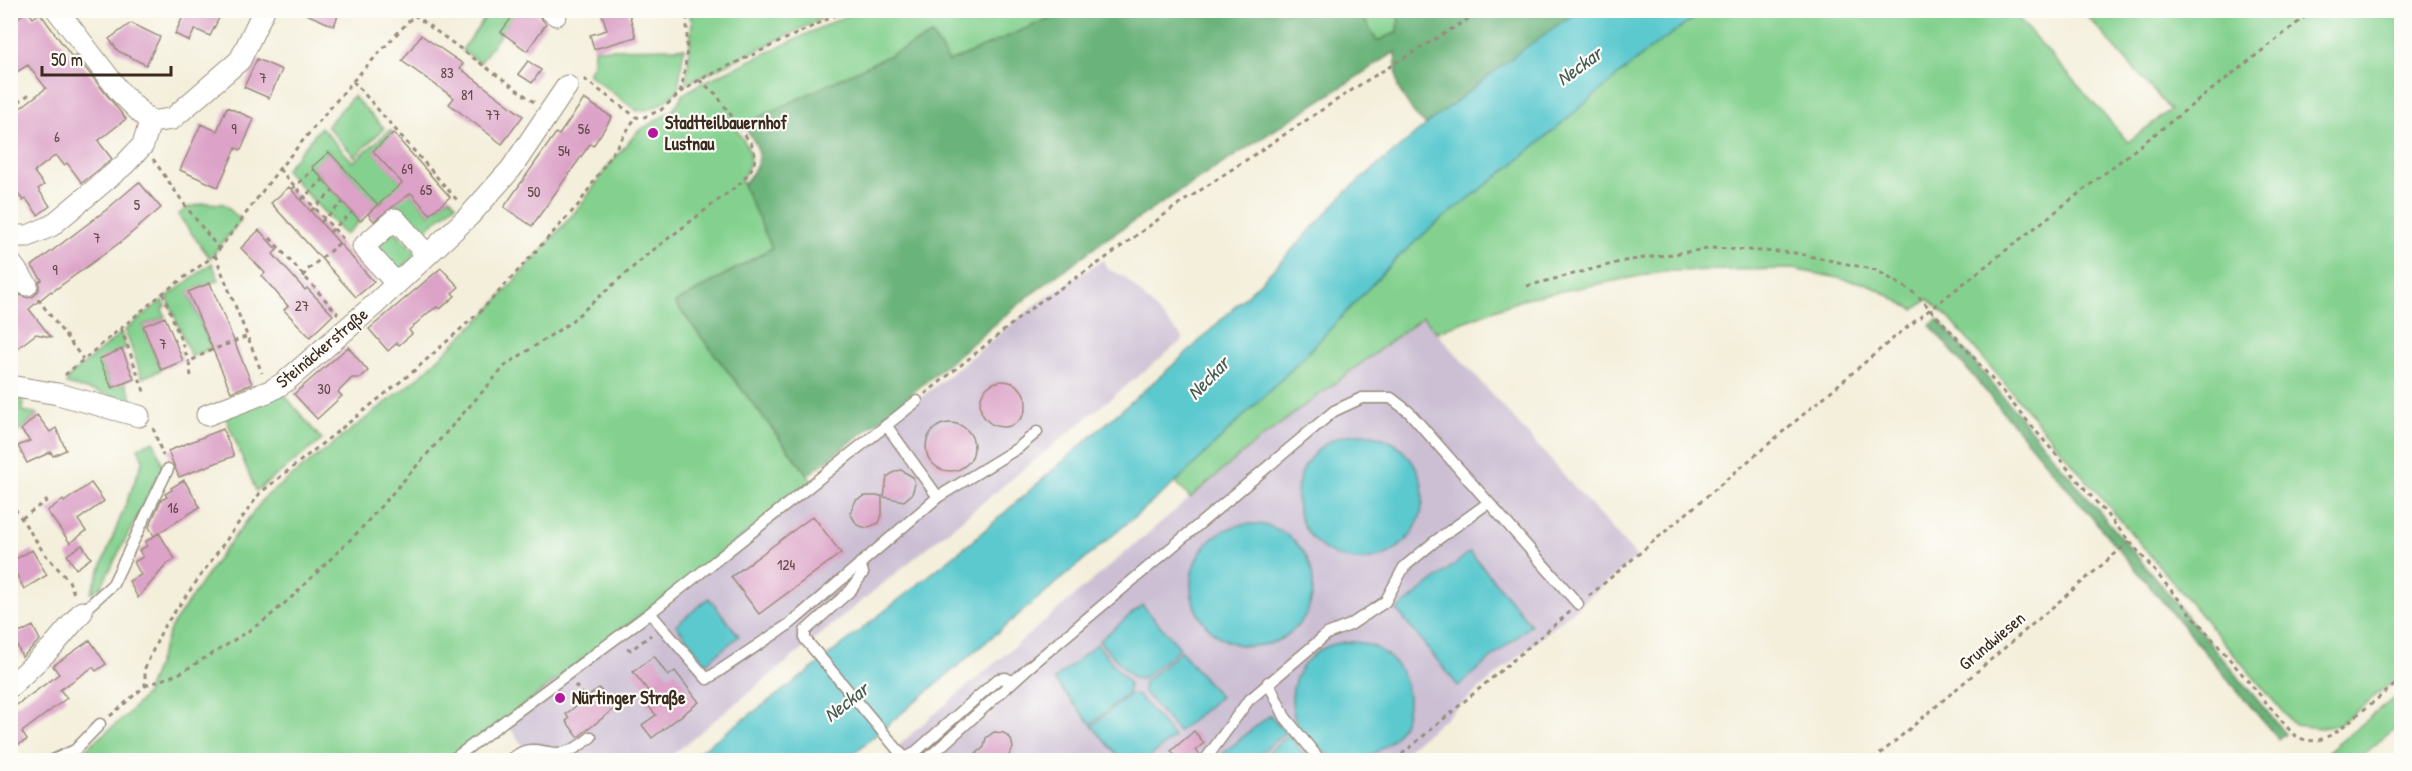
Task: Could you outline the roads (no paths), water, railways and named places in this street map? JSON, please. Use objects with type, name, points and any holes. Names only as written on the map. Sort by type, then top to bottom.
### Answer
[{"type":"street","points":[[57,10],[120,92],[150,122]]},
{"type":"street","points":[[150,122],[172,119],[240,60],[264,10]]},
{"type":"street","name":"Steinäckerstraße","points":[[207,415],[270,391],[285,382],[349,326],[470,215],[507,175],[574,81]]},
{"type":"street","points":[[10,236],[28,236],[51,226],[124,165],[143,145],[150,122]]},
{"type":"street","points":[[396,283],[363,247],[395,219],[427,255]]},
{"type":"street","points":[[10,262],[27,285]]},
{"type":"street","points":[[10,386],[58,394],[146,421]]},
{"type":"street","points":[[10,687],[53,646],[82,612]]},
{"type":"lane","points":[[926,760],[1012,682],[1334,411],[1362,398],[1391,398],[1409,412],[1578,604]]},
{"type":"lane","points":[[452,760],[650,613],[917,400]]},
{"type":"lane","points":[[886,425],[938,497]]},
{"type":"lane","points":[[650,613],[707,679],[791,623],[938,497],[1018,448],[1037,432]]},
{"type":"lane","points":[[82,612],[113,584],[168,469]]},
{"type":"lane","points":[[1205,760],[1248,701],[1268,682],[1327,634],[1350,625],[1385,602],[1404,567],[1488,503]]},
{"type":"lane","points":[[860,562],[863,573],[851,590],[805,631],[804,639],[902,755],[907,757],[913,754],[998,679],[1006,678],[1012,682]]},
{"type":"lane","points":[[1268,682],[1285,717],[1320,760]]},
{"type":"lane","points":[[53,760],[75,750],[100,724]]},
{"type":"lane","points":[[509,760],[525,750],[539,749],[549,753],[567,753],[575,750],[591,737]]},
{"type":"water","name":"Neckar","points":[[1578,11],[1705,11],[1647,51],[1510,167],[1433,226],[1395,260],[1298,363],[1176,482],[846,760],[688,760],[804,675],[970,543],[1190,350],[1275,268],[1347,191],[1426,125],[1521,51]]},
{"type":"water","points":[[1360,434],[1384,439],[1404,453],[1418,473],[1423,497],[1418,521],[1404,541],[1384,555],[1360,560],[1336,555],[1316,541],[1302,521],[1297,497],[1302,473],[1316,453],[1336,439]]},
{"type":"water","points":[[1252,524],[1276,528],[1295,542],[1309,561],[1313,585],[1309,609],[1295,628],[1276,642],[1252,646],[1228,642],[1209,628],[1195,609],[1191,585],[1195,561],[1209,542],[1228,528]]},
{"type":"water","points":[[1470,552],[1531,625],[1458,686],[1397,610]]},
{"type":"water","points":[[709,598],[739,636],[706,663],[676,625]]},
{"type":"water","points":[[1142,605],[1180,648],[1142,679],[1133,678],[1099,641]]},
{"type":"water","points":[[1350,642],[1372,646],[1391,659],[1404,678],[1408,700],[1404,722],[1391,741],[1372,754],[1350,758],[1328,754],[1309,741],[1296,722],[1292,700],[1296,678],[1309,659],[1328,646]]},
{"type":"water","points":[[1097,644],[1129,683],[1128,693],[1091,724],[1054,680]]},
{"type":"water","points":[[1181,651],[1220,697],[1178,732],[1143,691],[1144,682]]},
{"type":"water","points":[[1130,694],[1139,696],[1174,737],[1146,760],[1122,760],[1092,726]]},
{"type":"water","points":[[1270,715],[1285,733],[1252,760],[1215,760]]},
{"type":"water","points":[[1289,735],[1304,754],[1296,760],[1259,760]]},
{"type":"place","name":"Stadtteilbauernhof Lustnau","points":[[653,133]]},
{"type":"place","name":"Nürtinger Straße","points":[[560,698]]}]
